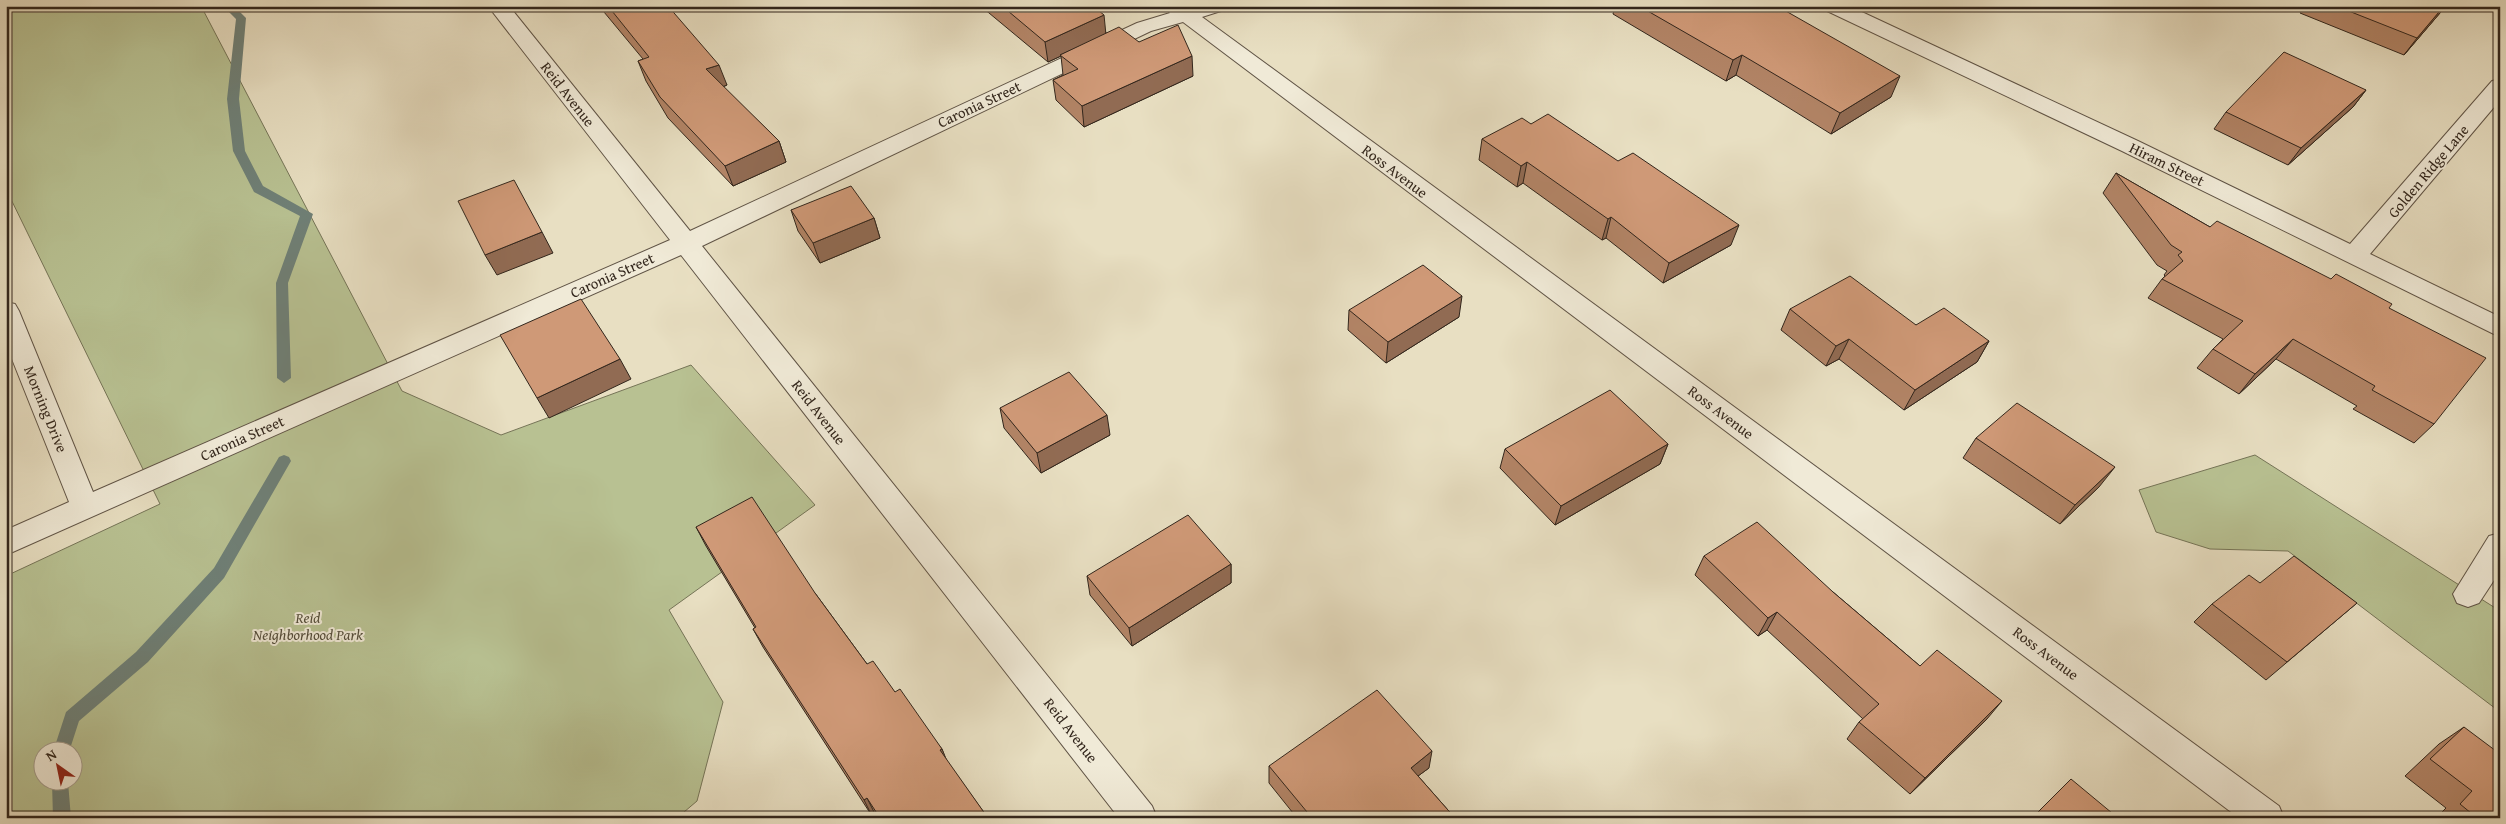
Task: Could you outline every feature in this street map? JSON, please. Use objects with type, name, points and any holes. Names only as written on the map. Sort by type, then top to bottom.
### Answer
[{"type":"street","name":"Reid Avenue","points":[[498,6],[1140,818]]},
{"type":"street","name":"Caronia Street","points":[[6,543],[686,243],[1180,11],[1217,6]]},
{"type":"street","name":"Hiram Street","points":[[1832,6],[2355,255],[2500,328]]},
{"type":"street","name":"Ross Avenue","points":[[1180,11],[2267,818]]},
{"type":"street","name":"Golden Ridge Lane","points":[[2355,255],[2500,86]]},
{"type":"street","name":"Morning Drive","points":[[6,311],[85,507]]},
{"type":"street","points":[[2468,594],[2500,545]]},
{"type":"green space","name":"Reid Neighborhood Park","points":[[6,6],[201,6],[402,391],[501,435],[691,365],[815,505],[669,610],[723,702],[697,801],[677,818],[6,818],[6,576],[160,504],[6,189]]},
{"type":"green space","points":[[2255,455],[2500,611],[2500,712],[2288,551],[2210,549],[2156,532],[2139,490]]},
{"type":"building","points":[[608,6],[668,6],[719,65],[706,69],[779,141],[725,166],[660,97],[638,61],[649,57]]},
{"type":"building","points":[[1002,6],[1093,6],[1104,15],[1045,42]]},
{"type":"building","points":[[1639,6],[1777,6],[1900,76],[1840,113],[1742,55],[1733,60]]},
{"type":"building","points":[[2336,6],[2444,6],[2417,38]]},
{"type":"building","points":[[1178,25],[1192,56],[1082,106],[1053,80],[1078,69],[1060,55],[1119,27],[1139,42]]},
{"type":"building","points":[[2284,52],[2366,90],[2301,148],[2226,112]]},
{"type":"building","points":[[1548,114],[1618,161],[1633,153],[1739,225],[1669,263],[1611,217],[1608,219],[1527,162],[1521,166],[1482,139],[1522,118],[1531,124]]},
{"type":"building","points":[[2116,173],[2210,227],[2217,221],[2331,279],[2336,274],[2392,304],[2389,308],[2486,358],[2434,424],[2372,390],[2375,386],[2293,339],[2255,374],[2213,349],[2243,321],[2162,279],[2183,261],[2178,255],[2182,252],[2171,245]]},
{"type":"building","points":[[514,180],[542,232],[485,255],[458,201]]},
{"type":"building","points":[[851,186],[874,218],[813,243],[791,210]]},
{"type":"building","points":[[1423,265],[1462,296],[1388,342],[1349,310]]},
{"type":"building","points":[[1850,276],[1916,325],[1944,308],[1989,341],[1915,390],[1849,339],[1836,346],[1790,309]]},
{"type":"building","points":[[581,299],[620,359],[537,398],[500,335]]},
{"type":"building","points":[[1069,372],[1107,415],[1037,453],[1000,408]]},
{"type":"building","points":[[1610,390],[1668,444],[1561,506],[1505,449]]},
{"type":"building","points":[[2017,403],[2115,467],[2075,505],[1976,438]]},
{"type":"building","points":[[752,497],[815,593],[867,664],[873,661],[895,692],[900,689],[988,818],[880,818],[867,798],[864,800],[753,629],[756,627],[696,527]]},
{"type":"building","points":[[1188,515],[1231,564],[1129,628],[1087,576]]},
{"type":"building","points":[[1757,522],[1833,592],[1920,666],[1937,650],[2002,701],[1925,778],[1859,722],[1879,704],[1777,612],[1768,618],[1704,556]]},
{"type":"building","points":[[2294,556],[2357,603],[2287,662],[2212,604],[2249,575],[2260,583]]},
{"type":"building","points":[[1377,690],[1432,751],[1411,768],[1455,818],[1312,818],[1269,766]]},
{"type":"building","points":[[2464,727],[2500,754],[2500,818],[2477,818],[2460,804],[2472,791],[2430,759]]},
{"type":"building","points":[[2071,779],[2118,818],[2032,818]]},
{"type":"waterway","points":[[228,6],[241,18],[233,99],[239,151],[258,189],[307,214],[282,283],[284,378]]},
{"type":"waterway","points":[[64,742],[72,717],[142,657],[219,573],[284,461]]},
{"type":"waterway","points":[[61,792],[62,818]]}]
